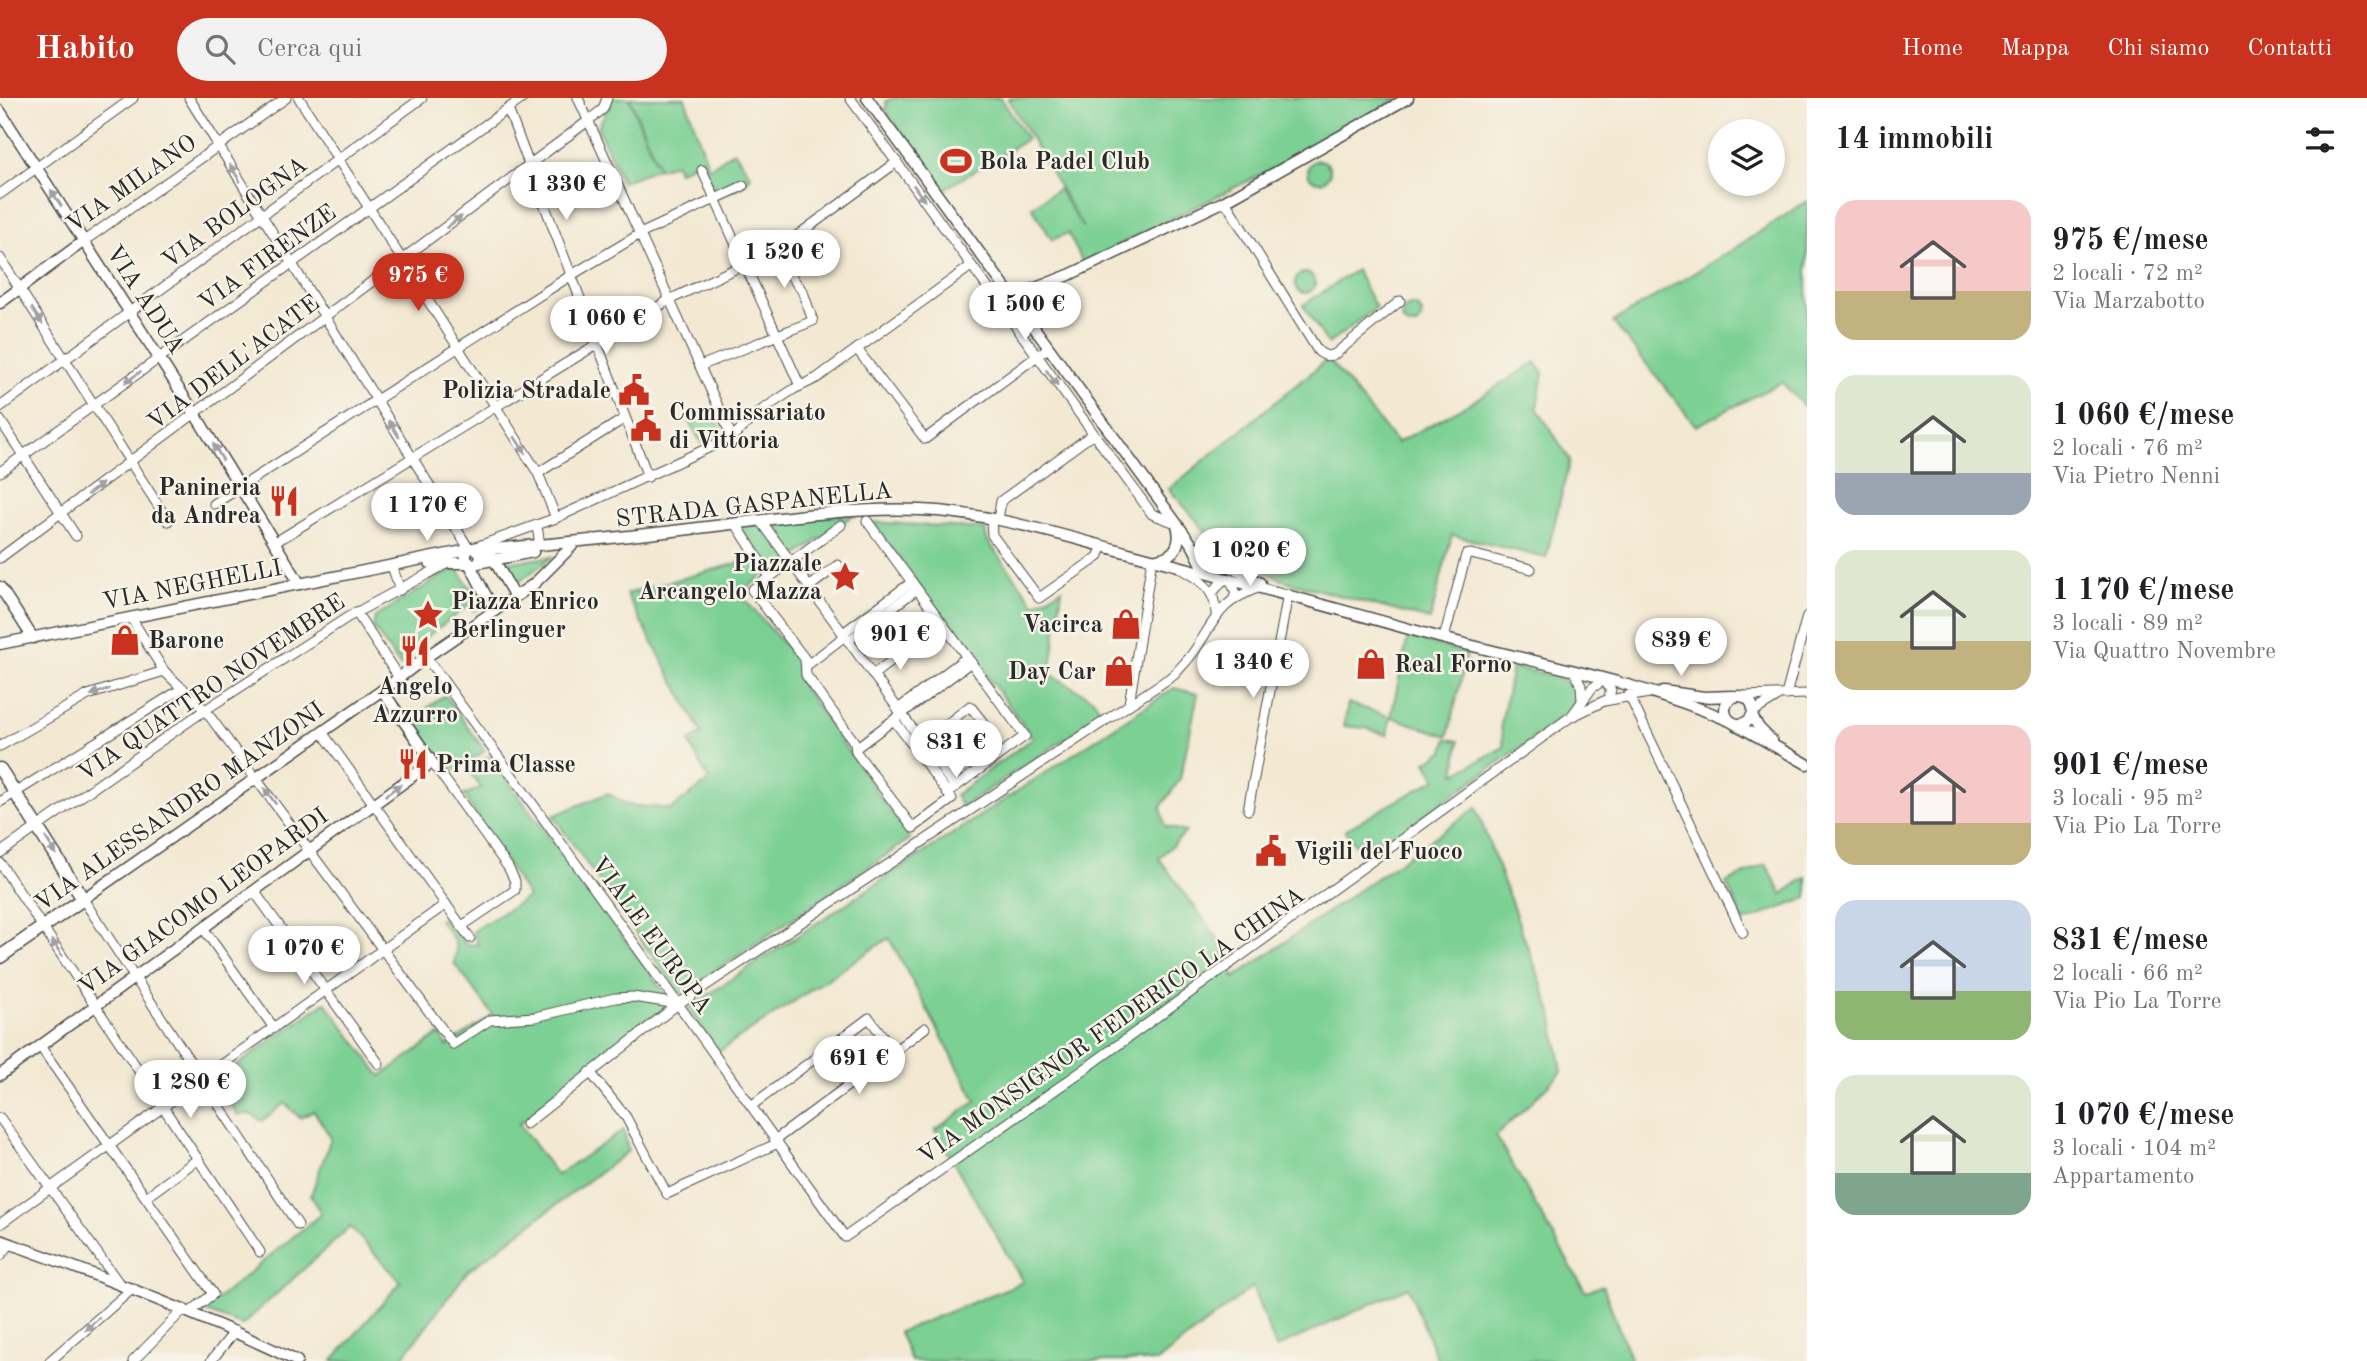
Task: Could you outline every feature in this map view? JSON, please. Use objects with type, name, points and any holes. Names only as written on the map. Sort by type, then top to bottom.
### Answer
[{"type":"main road","points":[[0,769],[83,899]]},
{"type":"main road","name":"VIA ALESSANDRO MANZONI","points":[[0,957],[83,899]]},
{"type":"street","points":[[0,194],[133,98]]},
{"type":"street","points":[[189,98],[473,554],[494,611]]},
{"type":"street","name":"VIA MILANO","points":[[0,303],[286,98]]},
{"type":"street","points":[[299,98],[537,473],[556,518]]},
{"type":"street","name":"VIA BOLOGNA","points":[[0,407],[422,98]]},
{"type":"street","points":[[578,98],[732,437]]},
{"type":"street","name":"VIA DELL'ACATE","points":[[0,558],[530,165],[603,109],[607,98]]},
{"type":"street","points":[[850,98],[1152,514],[1176,523]]},
{"type":"street","points":[[867,98],[1194,547],[1214,594],[1216,614]]},
{"type":"street","points":[[1013,297],[1069,275],[1225,201],[1408,98]]},
{"type":"street","name":"VIA FIRENZE","points":[[0,472],[518,100]]},
{"type":"street","points":[[508,109],[648,477]]},
{"type":"street","name":"VIA ADUA","points":[[0,111],[195,414],[300,584]]},
{"type":"street","points":[[888,149],[899,142]]},
{"type":"street","points":[[274,543],[669,300],[783,246],[897,162]]},
{"type":"street","points":[[702,170],[800,386]]},
{"type":"street","points":[[214,504],[570,276],[640,234],[743,186]]},
{"type":"street","points":[[1225,201],[1322,354],[1335,354],[1400,301]]},
{"type":"street","points":[[700,366],[813,321],[803,292],[772,251]]},
{"type":"street","points":[[0,258],[168,521]]},
{"type":"street","points":[[392,566],[448,563],[473,554],[732,437],[762,410],[817,378],[971,266]]},
{"type":"street","points":[[857,349],[925,439],[1048,348]]},
{"type":"street","points":[[537,473],[625,418]]},
{"type":"street","points":[[0,419],[76,536]]},
{"type":"street","points":[[1093,434],[1001,501],[992,534],[1039,598],[1098,557],[1103,546]]},
{"type":"street","name":"STRADA GASPANELLA","points":[[473,554],[864,509],[923,510],[994,519],[1283,593]]},
{"type":"street","points":[[761,521],[790,562],[873,675],[951,790],[952,799],[913,828],[856,752],[855,743],[806,675],[805,659],[752,590],[790,562],[841,525]]},
{"type":"street","points":[[867,521],[1025,736],[951,790]]},
{"type":"street","points":[[1129,704],[1152,559],[1167,557],[1178,546],[1180,538],[1176,523]]},
{"type":"street","points":[[736,524],[770,577]]},
{"type":"street","points":[[537,526],[540,545]]},
{"type":"street","name":"STRADA GASPANELLA","points":[[473,554],[493,558],[594,541]]},
{"type":"street","name":"VIA ALESSANDRO MANZONI","points":[[83,899],[534,584],[572,546]]},
{"type":"street","points":[[1194,547],[1283,593],[1604,680],[1629,691],[1649,693],[1703,710],[1807,765]]},
{"type":"street","points":[[392,566],[473,554]]},
{"type":"street","points":[[1444,638],[1466,555],[1531,569]]},
{"type":"street","points":[[493,558],[515,597]]},
{"type":"street","name":"VIA QUATTRO NOVEMBRE","points":[[0,853],[205,710],[356,612],[448,563]]},
{"type":"street","points":[[1171,564],[1200,580],[1214,594]]},
{"type":"street","points":[[809,587],[838,565]]},
{"type":"street","points":[[392,566],[400,590]]},
{"type":"street","name":"VIA NEGHELLI","points":[[0,644],[392,566]]},
{"type":"street","points":[[1214,594],[1222,581],[1230,579],[1235,586],[1233,600]]},
{"type":"street","points":[[806,666],[914,585]]},
{"type":"street","points":[[0,587],[33,638]]},
{"type":"street","points":[[526,1124],[678,1003],[1174,675],[1194,652],[1216,614],[1233,600],[1261,587]]},
{"type":"street","points":[[1248,810],[1283,593]]},
{"type":"street","points":[[356,612],[399,678]]},
{"type":"street","points":[[1784,695],[1807,616]]},
{"type":"street","points":[[131,618],[164,671],[205,710],[453,1044],[490,1020],[535,1017],[615,998],[633,997],[678,1003]]},
{"type":"street","points":[[873,675],[909,647]]},
{"type":"street","name":"VIALE EUROPA","points":[[426,657],[845,1237]]},
{"type":"street","points":[[856,748],[969,659]]},
{"type":"street","points":[[0,746],[88,695],[164,671]]},
{"type":"street","points":[[1575,672],[1581,687],[1582,701]]},
{"type":"street","points":[[1604,680],[1611,690],[1608,700]]},
{"type":"street","points":[[1569,718],[1592,688],[1604,680]]},
{"type":"street","points":[[0,802],[183,688]]},
{"type":"street","points":[[382,690],[508,867],[515,881],[515,890],[462,926]]},
{"type":"street","points":[[1569,718],[1629,691],[1704,697],[1807,694]]},
{"type":"street","points":[[1629,691],[1744,933]]},
{"type":"street","points":[[1732,723],[1745,723],[1769,700],[1784,695]]},
{"type":"street","points":[[1732,723],[1724,708],[1729,699],[1738,696],[1751,702],[1753,714],[1765,735],[1785,751]]},
{"type":"street","points":[[923,743],[970,706],[985,725],[933,766]]},
{"type":"street","points":[[898,714],[923,743],[933,766]]},
{"type":"street","name":"VIA MONSIGNOR FEDERICO LA CHINA","points":[[845,1237],[1093,1063],[1569,718]]},
{"type":"street","points":[[322,732],[470,938]]},
{"type":"street","name":"VIA GIACOMO LEOPARDI","points":[[0,1075],[432,762]]},
{"type":"street","points":[[0,863],[260,1252]]},
{"type":"street","points":[[254,891],[379,1064]]},
{"type":"street","points":[[83,899],[298,1225]]},
{"type":"street","points":[[0,1224],[446,904]]},
{"type":"street","points":[[203,928],[274,1028]]},
{"type":"street","points":[[751,1105],[869,1018],[894,1051]]},
{"type":"street","points":[[590,1072],[626,1117],[667,1194],[776,1142],[925,1028]]},
{"type":"street","points":[[40,1046],[213,1294],[187,1310],[133,1361]]},
{"type":"street","points":[[0,1118],[118,1282]]},
{"type":"street","points":[[146,1197],[198,1158]]},
{"type":"street","points":[[0,1256],[5,1242],[118,1282],[235,1331],[296,1361]]},
{"type":"street","points":[[50,1361],[133,1288]]},
{"type":"street","points":[[211,1361],[235,1331]]},
{"type":"green space","points":[[612,98],[629,98],[658,168],[622,182],[598,128]]},
{"type":"green space","points":[[630,98],[685,98],[709,168],[734,151],[751,176],[745,184],[716,197],[700,160],[678,172],[675,163],[659,169]]},
{"type":"green space","name":"Bola Padel Club","points":[[895,98],[1001,98],[1027,139],[943,190],[884,109],[887,107],[886,101]]},
{"type":"green space","points":[[1008,98],[1399,98],[1286,162],[1083,263],[1068,233],[1052,240],[1032,207],[1058,189],[1083,228]]},
{"type":"green space","points":[[1319,160],[1327,163],[1330,171],[1327,179],[1319,182],[1311,179],[1308,171],[1311,163]]},
{"type":"green space","points":[[1807,201],[1807,410],[1782,382],[1696,426],[1613,322]]},
{"type":"green space","points":[[1356,270],[1376,308],[1328,344],[1303,305]]},
{"type":"green space","points":[[1305,273],[1312,276],[1315,283],[1312,290],[1305,293],[1298,290],[1295,283],[1298,276]]},
{"type":"green space","points":[[1412,306],[1419,309],[1422,316],[1419,323],[1412,326],[1405,323],[1402,316],[1405,309]]},
{"type":"green space","points":[[1328,359],[1397,443],[1469,404],[1536,362],[1543,373],[1537,408],[1570,460],[1546,558],[1452,535],[1430,620],[1282,580],[1215,542],[1169,489]]},
{"type":"green space","points":[[713,412],[723,434],[702,445],[690,422]]},
{"type":"green space","points":[[856,513],[771,574],[739,526]]},
{"type":"green space","points":[[872,522],[985,529],[987,540],[1035,604],[1062,589],[1050,674],[1093,699],[1103,714],[962,807],[955,795],[1033,738]]},
{"type":"green space","points":[[552,557],[519,582],[507,562]]},
{"type":"green space","points":[[753,559],[763,575],[740,594],[801,664],[797,678],[910,839],[680,995],[553,816],[608,793],[627,805],[671,809],[709,781],[689,742],[702,733],[626,594]]},
{"type":"green space","points":[[453,569],[459,571],[482,606],[474,611],[469,605],[400,657],[403,664],[400,666],[373,627],[375,617]]},
{"type":"green space","points":[[1408,636],[1467,654],[1448,736],[1391,717]]},
{"type":"green space","points":[[1512,667],[1569,683],[1576,690],[1576,699],[1568,711],[1551,726],[1365,857],[1345,830],[1436,779],[1426,762],[1444,751],[1447,739],[1459,741],[1455,774],[1504,747],[1501,725]]},
{"type":"green space","points":[[1174,688],[1198,694],[1180,779],[1161,807],[1165,826],[1186,832],[1159,858],[1229,954],[1234,978],[1476,808],[1552,1012],[1562,1072],[1496,1136],[1585,1291],[1603,1286],[1631,1361],[1438,1361],[1408,1287],[1276,1348],[1252,1287],[1158,1361],[911,1361],[899,1332],[1023,1282],[935,1130],[976,1101],[889,938],[718,1052],[688,1008]]},
{"type":"green space","points":[[445,695],[485,751],[450,774],[411,720]]},
{"type":"green space","points":[[1348,703],[1391,717],[1387,735],[1366,728],[1344,726]]},
{"type":"green space","points":[[489,756],[667,996],[666,1007],[519,1124],[557,1175],[624,1130],[628,1151],[468,1271],[400,1361],[332,1361],[401,1282],[350,1227],[242,1325],[203,1311],[321,1214],[311,1195],[331,1138],[314,1111],[300,1118],[285,1103],[262,1121],[250,1114],[238,1115],[215,1081],[325,1002],[381,1076],[440,1034],[447,1046],[493,1015],[454,963],[455,945],[439,920],[447,916],[465,944],[478,945],[473,931],[528,897],[464,795],[481,788],[468,769]]},
{"type":"green space","points":[[1766,864],[1782,894],[1807,877],[1807,898],[1744,922],[1726,883]]},
{"type":"place","name":"Bola Padel Club","points":[[956,161]]},
{"type":"place","name":"Polizia Stradale","points":[[634,390]]},
{"type":"place","name":"Commissariato di Vittoria","points":[[646,426]]},
{"type":"place","name":"Panineria da Andrea","points":[[284,501]]},
{"type":"place","name":"Piazzale Arcangelo Mazza","points":[[845,577]]},
{"type":"place","name":"Piazza Enrico Berlinguer","points":[[428,615]]},
{"type":"place","name":"Vacirca","points":[[1126,624]]},
{"type":"place","name":"Barone","points":[[125,640]]},
{"type":"place","name":"Angelo Azzurro","points":[[415,651]]},
{"type":"place","name":"Real Forno","points":[[1371,664]]},
{"type":"place","name":"Day Car","points":[[1119,671]]},
{"type":"place","name":"Prima Classe","points":[[413,764]]},
{"type":"place","name":"Vigili del Fuoco","points":[[1271,851]]}]
